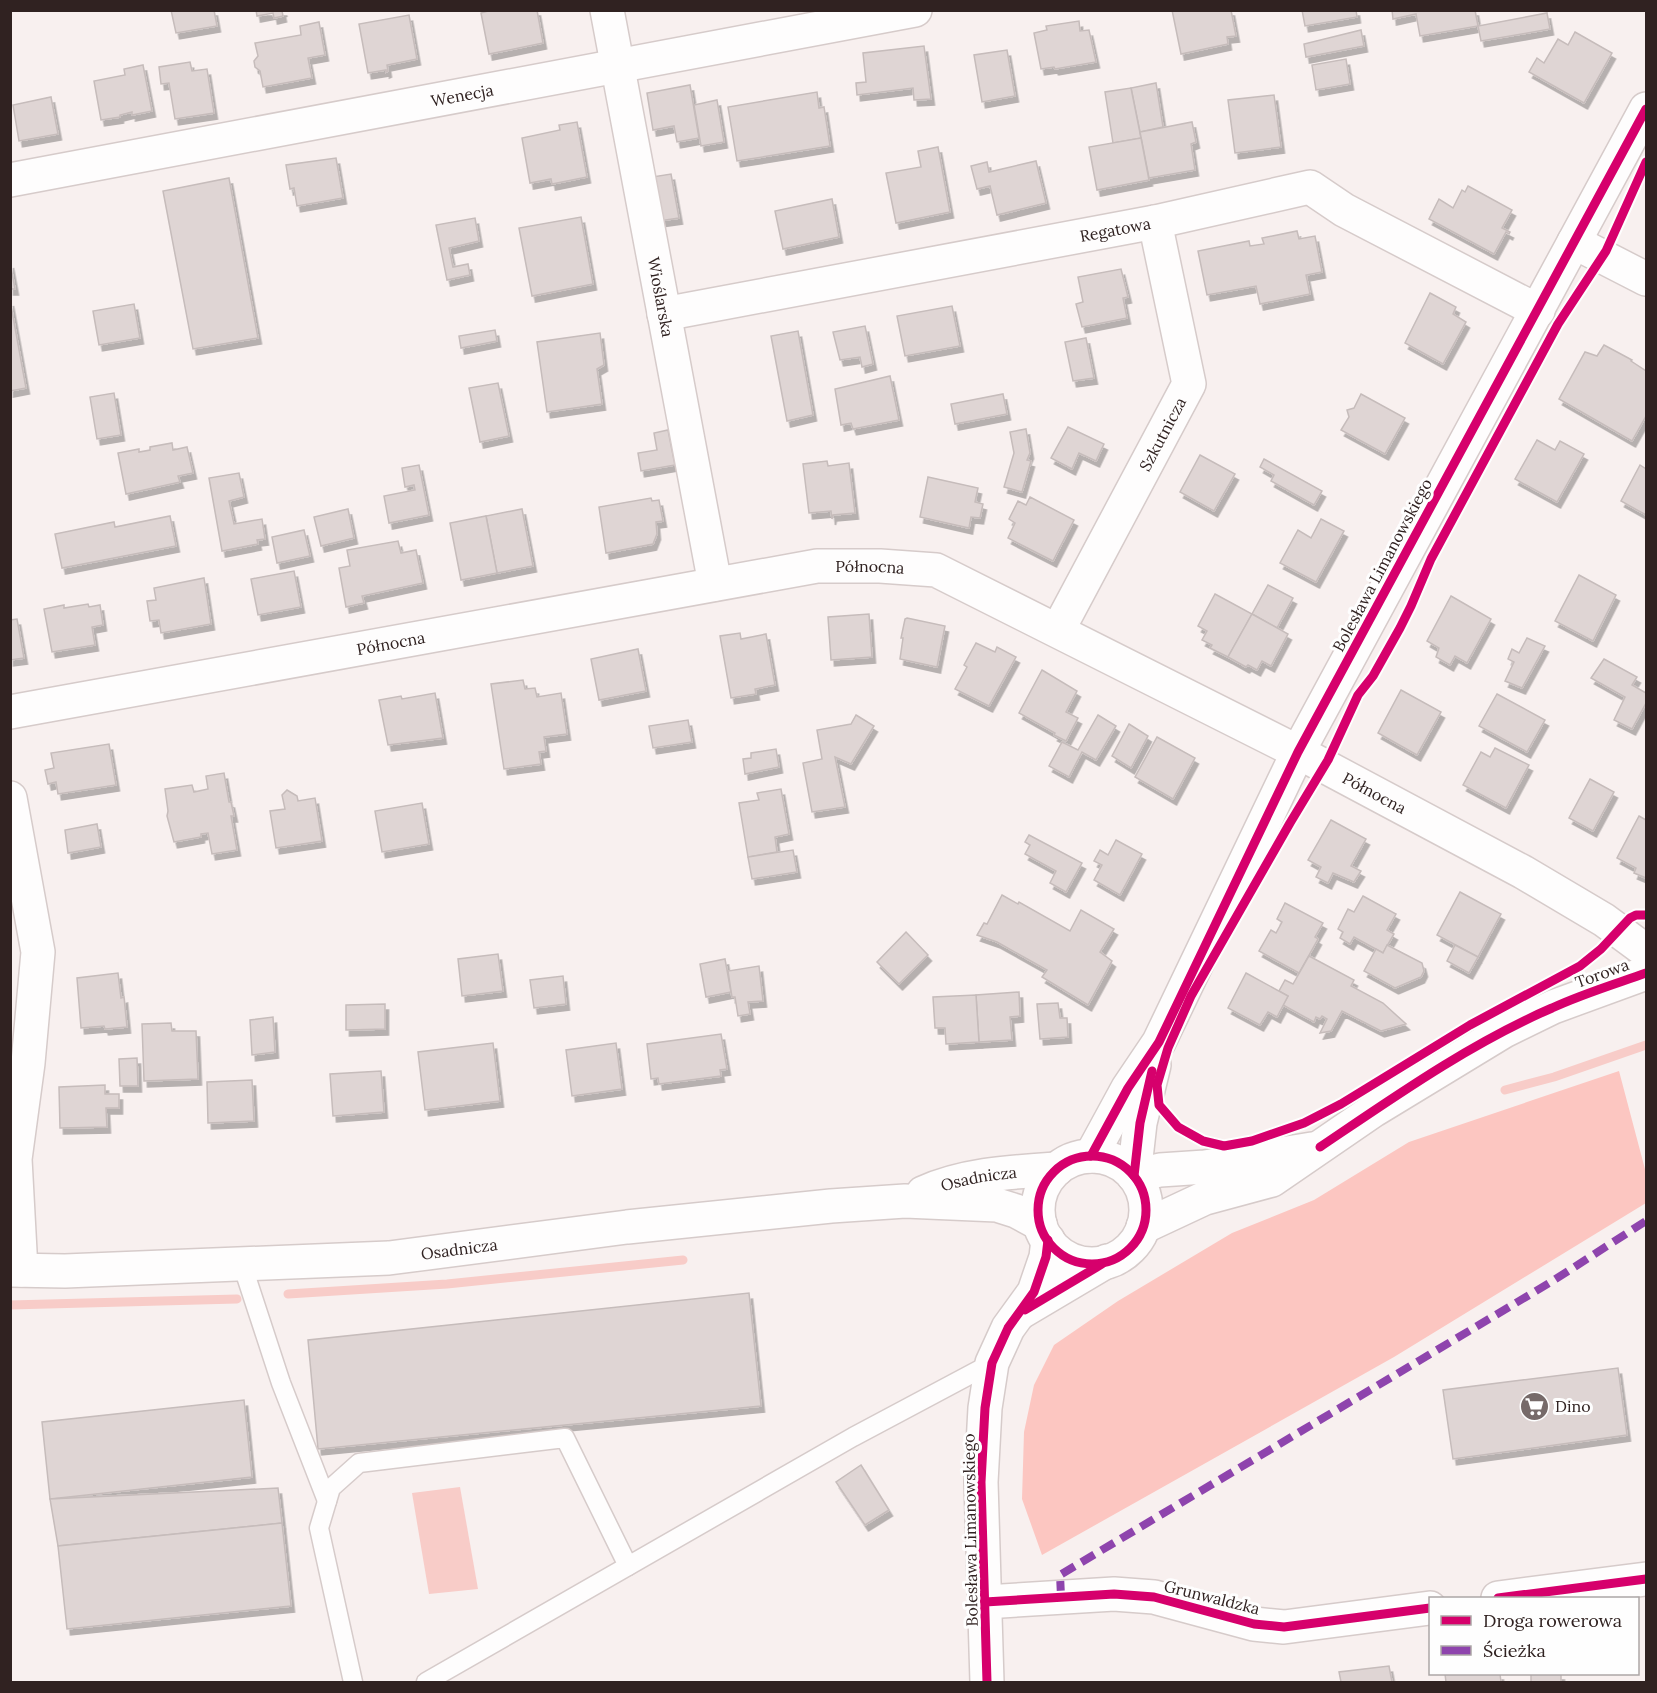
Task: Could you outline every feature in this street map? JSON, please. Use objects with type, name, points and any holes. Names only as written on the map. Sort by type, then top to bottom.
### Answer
[{"type":"street","name":"Wioślarska","points":[[607,10],[715,584]]},
{"type":"street","name":"Wenecja","points":[[10,180],[915,10]]},
{"type":"street","name":"Bolesława Limanowskiego","points":[[1091,1155],[1128,1088],[1159,1042],[1298,752],[1647,110]]},
{"type":"street","name":"Regatowa","points":[[664,314],[1155,222],[1310,187],[1344,210],[1538,310]]},
{"type":"street","name":"Szkutnicza","points":[[1058,630],[1189,384],[1155,222]]},
{"type":"street","points":[[1574,242],[1647,279]]},
{"type":"street","name":"Północna","points":[[10,712],[817,566],[880,566],[936,570],[1298,752],[1523,872],[1604,920],[1647,951]]},
{"type":"street","points":[[10,798],[38,952],[28,1064],[15,1159],[16,1270]]},
{"type":"street","name":"Torowa","points":[[1143,1227],[1205,1198],[1272,1180],[1374,1110],[1504,1031],[1552,1007],[1647,973]]},
{"type":"street","name":"Bolesława Limanowskiego","points":[[1134,1176],[1140,1124],[1159,1042]]},
{"type":"street","name":"Torowa","points":[[1134,1176],[1160,1170],[1204,1167],[1320,1148]]},
{"type":"street","points":[[1091,1155],[1108,1158],[1124,1166],[1134,1176],[1143,1193],[1146,1210],[1143,1227],[1135,1242],[1123,1254],[1107,1261],[1090,1264],[1072,1260],[1056,1251],[1038,1219],[1038,1200],[1045,1183],[1057,1168],[1073,1159],[1091,1155]]},
{"type":"street","name":"Osadnicza","points":[[905,1201],[937,1186],[958,1180],[1016,1171],[1057,1168]]},
{"type":"street","name":"Osadnicza","points":[[16,1270],[65,1271],[389,1258],[627,1227],[831,1206],[905,1201],[997,1205],[1016,1211],[1044,1232]]},
{"type":"street","name":"Bolesława Limanowskiego","points":[[987,1683],[982,1454],[985,1408],[992,1363],[1008,1328],[1034,1292],[1046,1257],[1044,1232]]},
{"type":"street","name":"Bolesława Limanowskiego","points":[[1020,1313],[1107,1261]]},
{"type":"street","points":[[1513,1597],[1647,1579]]},
{"type":"street","name":"Grunwaldzka","points":[[985,1602],[1093,1595],[1144,1596],[1185,1604],[1254,1624],[1284,1627],[1429,1608]]},
{"type":"lane","points":[[242,1264],[282,1383],[327,1501]]},
{"type":"lane","points":[[426,1683],[853,1437],[992,1363]]},
{"type":"lane","points":[[354,1683],[320,1528],[331,1488],[359,1463],[565,1438],[628,1566]]},
{"type":"shaded area","points":[[1619,1071],[1646,1173],[1646,1203],[1394,1357],[1042,1555],[1022,1499],[1024,1432],[1034,1385],[1054,1345],[1118,1301],[1232,1233],[1314,1200],[1409,1142]]},
{"type":"shaded area","points":[[460,1487],[478,1589],[429,1594],[412,1493]]},
{"type":"building","points":[[171,10],[214,10],[217,26],[176,33]]},
{"type":"building","points":[[256,10],[284,10],[282,11],[283,16],[274,18],[273,13],[257,16]]},
{"type":"building","points":[[492,10],[537,10],[543,43],[489,54],[481,13]]},
{"type":"building","points":[[1172,10],[1231,10],[1236,36],[1227,37],[1228,44],[1181,54]]},
{"type":"building","points":[[1302,10],[1356,10],[1357,17],[1305,26]]},
{"type":"building","points":[[1392,10],[1475,10],[1478,26],[1420,36],[1416,14],[1393,19]]},
{"type":"building","points":[[1547,13],[1550,29],[1481,41],[1478,26]]},
{"type":"building","points":[[409,15],[417,59],[387,65],[388,71],[386,72],[386,70],[368,73],[359,24]]},
{"type":"building","points":[[1079,21],[1080,31],[1089,30],[1096,62],[1041,69],[1034,33],[1047,30],[1046,26]]},
{"type":"building","points":[[319,22],[325,55],[308,58],[312,78],[263,87],[260,71],[255,67],[254,61],[258,56],[255,43],[301,35],[300,26]]},
{"type":"building","points":[[1361,30],[1364,46],[1306,57],[1304,44]]},
{"type":"building","points":[[1575,32],[1612,53],[1584,103],[1529,72],[1537,58],[1544,63],[1558,39],[1568,45]]},
{"type":"building","points":[[924,46],[931,99],[914,100],[913,88],[857,95],[856,83],[866,82],[863,53]]},
{"type":"building","points":[[1007,50],[1015,96],[982,102],[974,55]]},
{"type":"building","points":[[1346,59],[1350,84],[1316,90],[1312,65]]},
{"type":"building","points":[[190,62],[192,71],[207,69],[214,113],[175,119],[169,83],[161,84],[159,67]]},
{"type":"building","points":[[143,65],[152,111],[132,115],[132,112],[120,115],[120,117],[101,120],[94,81],[125,75],[124,69]]},
{"type":"building","points":[[1156,83],[1163,127],[1140,132],[1131,88]]},
{"type":"building","points":[[690,85],[699,138],[677,142],[674,126],[653,130],[647,93]]},
{"type":"building","points":[[1131,88],[1141,138],[1113,143],[1105,92]]},
{"type":"building","points":[[817,92],[819,108],[824,107],[830,146],[737,161],[728,107]]},
{"type":"building","points":[[1274,95],[1281,147],[1235,153],[1228,100]]},
{"type":"building","points":[[51,97],[58,134],[19,141],[13,105]]},
{"type":"building","points":[[717,100],[724,142],[701,146],[694,105]]},
{"type":"building","points":[[577,122],[587,177],[552,184],[551,179],[530,183],[522,138],[560,130],[559,125]]},
{"type":"building","points":[[1192,122],[1196,142],[1191,144],[1195,170],[1149,178],[1140,132]]},
{"type":"building","points":[[1141,138],[1149,180],[1097,190],[1089,147]]},
{"type":"building","points":[[938,147],[950,212],[896,223],[886,173],[921,167],[918,151]]},
{"type":"building","points":[[336,158],[343,198],[297,206],[294,188],[290,189],[286,165]]},
{"type":"building","points":[[1036,161],[1046,203],[997,215],[990,186],[977,189],[971,166],[987,162],[989,172]]},
{"type":"building","points":[[671,174],[679,218],[659,221],[652,177]]},
{"type":"building","points":[[229,178],[258,338],[193,349],[163,191]]},
{"type":"building","points":[[1468,186],[1512,210],[1502,228],[1510,232],[1509,234],[1506,232],[1494,254],[1429,219],[1439,199],[1453,208],[1462,190],[1465,192]]},
{"type":"building","points":[[832,199],[839,237],[783,249],[775,211]]},
{"type":"building","points":[[581,217],[593,284],[532,296],[519,228]]},
{"type":"building","points":[[475,218],[479,241],[449,248],[453,267],[468,264],[470,275],[447,280],[436,225]]},
{"type":"building","points":[[1297,231],[1299,239],[1315,236],[1322,272],[1306,275],[1310,294],[1260,304],[1256,286],[1207,295],[1198,251],[1249,241],[1250,246],[1264,244],[1262,238]]},
{"type":"building","points":[[10,262],[15,289],[10,289]]},
{"type":"building","points":[[1121,269],[1128,297],[1123,298],[1127,318],[1082,327],[1076,304],[1083,302],[1078,277]]},
{"type":"building","points":[[1430,293],[1456,307],[1453,314],[1466,322],[1443,364],[1405,343]]},
{"type":"building","points":[[10,300],[26,388],[10,391]]},
{"type":"building","points":[[134,304],[140,338],[99,345],[93,311]]},
{"type":"building","points":[[952,306],[960,346],[905,356],[897,316]]},
{"type":"building","points":[[865,326],[873,364],[862,367],[860,357],[840,360],[833,332]]},
{"type":"building","points":[[495,330],[497,341],[461,348],[459,336]]},
{"type":"building","points":[[798,331],[813,415],[787,421],[771,336]]},
{"type":"building","points":[[600,333],[604,365],[597,369],[602,404],[547,412],[537,342]]},
{"type":"building","points":[[1086,338],[1094,378],[1073,381],[1065,342]]},
{"type":"building","points":[[1604,345],[1632,360],[1646,371],[1646,416],[1632,441],[1559,399],[1585,352],[1597,356]]},
{"type":"building","points":[[890,376],[899,420],[853,429],[851,423],[841,425],[835,389]]},
{"type":"building","points":[[498,383],[509,436],[480,442],[469,388]]},
{"type":"building","points":[[114,393],[121,435],[97,439],[90,397]]},
{"type":"building","points":[[1003,394],[1007,414],[955,424],[951,404]]},
{"type":"building","points":[[1361,394],[1405,418],[1385,454],[1341,430],[1349,417],[1347,410],[1354,408]]},
{"type":"building","points":[[1068,427],[1104,444],[1096,461],[1079,453],[1072,469],[1051,458]]},
{"type":"building","points":[[1026,429],[1030,453],[1027,460],[1031,461],[1022,492],[1004,487],[1014,453],[1010,432]]},
{"type":"building","points":[[668,430],[675,465],[641,471],[638,453],[657,450],[654,433]]},
{"type":"building","points":[[1537,440],[1555,450],[1560,441],[1584,454],[1557,502],[1515,479]]},
{"type":"building","points":[[172,443],[173,450],[187,447],[193,473],[178,476],[180,482],[126,494],[118,453],[139,449],[139,452],[150,450],[150,447]]},
{"type":"building","points":[[1200,455],[1235,474],[1214,511],[1180,492]]},
{"type":"building","points":[[1264,459],[1322,491],[1314,505],[1271,481],[1274,475],[1260,467]]},
{"type":"building","points":[[827,461],[828,466],[849,463],[855,513],[833,515],[832,519],[831,511],[809,513],[803,464]]},
{"type":"building","points":[[419,465],[429,515],[389,523],[384,496],[415,490],[414,485],[405,487],[402,468]]},
{"type":"building","points":[[1640,465],[1646,469],[1646,515],[1621,501]]},
{"type":"building","points":[[239,473],[244,497],[229,501],[234,524],[262,519],[265,539],[257,540],[258,544],[222,551],[209,478]]},
{"type":"building","points":[[928,477],[978,488],[975,502],[983,504],[980,518],[971,517],[969,528],[920,517]]},
{"type":"building","points":[[1030,497],[1074,520],[1053,561],[1008,538],[1015,523],[1009,519],[1018,501],[1026,505]]},
{"type":"building","points":[[651,498],[652,501],[659,500],[663,521],[656,522],[657,534],[653,544],[606,553],[599,507]]},
{"type":"building","points":[[348,509],[354,538],[321,546],[314,517]]},
{"type":"building","points":[[522,509],[533,566],[497,573],[486,516]]},
{"type":"building","points":[[170,516],[176,546],[62,568],[55,534],[114,522],[115,527]]},
{"type":"building","points":[[486,516],[497,573],[461,580],[450,523]]},
{"type":"building","points":[[1321,519],[1344,531],[1316,582],[1280,563],[1298,530],[1311,538]]},
{"type":"building","points":[[304,530],[310,556],[277,563],[272,537]]},
{"type":"building","points":[[398,541],[401,553],[416,550],[423,583],[362,596],[364,603],[346,607],[339,568],[350,566],[347,550]]},
{"type":"building","points":[[294,571],[301,607],[258,615],[251,579]]},
{"type":"building","points":[[1579,575],[1616,595],[1593,641],[1555,621]]},
{"type":"building","points":[[204,578],[211,624],[161,633],[159,620],[150,621],[147,601],[156,600],[154,588]]},
{"type":"building","points":[[1268,585],[1293,598],[1277,628],[1252,614]]},
{"type":"building","points":[[1215,594],[1252,614],[1228,657],[1210,648],[1212,645],[1202,640],[1207,631],[1198,626]]},
{"type":"building","points":[[1451,596],[1491,619],[1467,663],[1455,656],[1450,665],[1436,657],[1439,648],[1427,641]]},
{"type":"building","points":[[88,604],[89,607],[100,605],[103,625],[92,627],[95,645],[52,652],[44,609]]},
{"type":"building","points":[[869,614],[872,657],[831,660],[828,617]]},
{"type":"building","points":[[1252,614],[1288,634],[1271,666],[1262,661],[1257,670],[1228,657]]},
{"type":"building","points":[[907,618],[945,626],[937,667],[900,659],[903,638],[901,638]]},
{"type":"building","points":[[17,619],[24,658],[10,660],[10,620]]},
{"type":"building","points":[[740,633],[741,639],[766,634],[775,685],[755,689],[756,694],[731,698],[720,636]]},
{"type":"building","points":[[1527,638],[1545,646],[1522,688],[1505,681],[1514,662],[1508,659],[1512,649],[1519,653]]},
{"type":"building","points":[[976,643],[995,652],[997,647],[1016,657],[989,706],[955,689]]},
{"type":"building","points":[[638,649],[646,691],[599,700],[591,659]]},
{"type":"building","points":[[1604,659],[1637,677],[1632,685],[1646,693],[1646,703],[1632,729],[1614,720],[1625,697],[1591,678]]},
{"type":"building","points":[[1042,670],[1077,691],[1066,712],[1078,718],[1066,741],[1019,713]]},
{"type":"building","points":[[523,680],[525,689],[535,688],[537,697],[561,693],[567,734],[544,737],[546,751],[539,752],[541,764],[504,769],[491,684]]},
{"type":"building","points":[[1401,690],[1441,712],[1417,755],[1378,733]]},
{"type":"building","points":[[435,693],[443,738],[388,745],[379,700],[401,696],[402,699]]},
{"type":"building","points":[[1497,694],[1545,720],[1527,752],[1479,726]]},
{"type":"building","points":[[856,715],[874,726],[851,764],[835,757],[845,807],[812,812],[803,763],[822,759],[817,730],[851,724]]},
{"type":"building","points":[[1098,715],[1116,726],[1096,760],[1082,752],[1069,777],[1049,766],[1062,742],[1078,750]]},
{"type":"building","points":[[688,720],[692,742],[653,748],[649,726]]},
{"type":"building","points":[[1129,724],[1148,736],[1131,768],[1112,756]]},
{"type":"building","points":[[1157,737],[1195,758],[1173,799],[1135,777]]},
{"type":"building","points":[[109,744],[116,785],[58,794],[56,782],[48,784],[45,770],[54,768],[51,753]]},
{"type":"building","points":[[1495,748],[1529,765],[1506,808],[1463,785],[1481,752],[1490,757]]},
{"type":"building","points":[[776,749],[779,767],[745,774],[743,759],[751,758],[751,753]]},
{"type":"building","points":[[224,773],[234,816],[231,816],[237,850],[212,854],[208,833],[201,834],[201,837],[174,842],[167,816],[165,789],[192,785],[194,792],[208,789],[206,776]]},
{"type":"building","points":[[1590,779],[1614,792],[1593,831],[1569,818]]},
{"type":"building","points":[[781,789],[789,834],[775,837],[777,852],[748,857],[739,803],[759,800],[757,793]]},
{"type":"building","points":[[287,790],[297,796],[298,801],[315,798],[322,841],[276,848],[270,811],[285,809],[282,795]]},
{"type":"building","points":[[422,803],[429,844],[382,852],[375,811]]},
{"type":"building","points":[[1639,816],[1646,820],[1646,878],[1634,873],[1636,868],[1617,858]]},
{"type":"building","points":[[1331,820],[1366,839],[1351,866],[1361,871],[1354,882],[1333,873],[1328,883],[1316,877],[1321,867],[1308,860]]},
{"type":"building","points":[[97,824],[101,847],[68,853],[65,830]]},
{"type":"building","points":[[1029,835],[1082,863],[1066,892],[1050,883],[1056,871],[1025,854],[1030,845],[1025,842]]},
{"type":"building","points":[[1116,840],[1142,854],[1120,895],[1094,880],[1102,865],[1094,861],[1100,850],[1108,855]]},
{"type":"building","points":[[793,850],[797,872],[752,879],[748,857]]},
{"type":"building","points":[[1460,892],[1501,914],[1478,957],[1437,935]]},
{"type":"building","points":[[1002,895],[1070,931],[1081,910],[1114,929],[1100,952],[1112,961],[1088,1005],[1042,977],[1047,970],[997,942],[977,935],[984,923],[987,924]]},
{"type":"building","points":[[1363,896],[1396,914],[1387,930],[1394,934],[1383,953],[1354,937],[1350,944],[1340,938],[1343,932],[1338,929],[1348,909],[1354,912]]},
{"type":"building","points":[[1285,903],[1323,923],[1315,937],[1318,939],[1299,973],[1259,951],[1271,930],[1276,933],[1282,922],[1277,919]]},
{"type":"building","points":[[906,932],[928,955],[899,984],[877,962]]},
{"type":"building","points":[[1387,945],[1422,963],[1424,971],[1421,977],[1395,988],[1364,971],[1376,949],[1383,953]]},
{"type":"building","points":[[1455,945],[1478,957],[1469,973],[1447,961]]},
{"type":"building","points":[[498,954],[503,991],[462,996],[458,959]]},
{"type":"building","points":[[1309,956],[1354,980],[1351,986],[1383,1003],[1406,1024],[1381,1031],[1342,1011],[1331,1031],[1320,1033],[1327,1019],[1322,1016],[1320,1019],[1316,1017],[1314,1022],[1283,1005],[1288,996],[1279,991],[1285,980],[1293,984]]},
{"type":"building","points":[[725,959],[731,992],[706,997],[700,964]]},
{"type":"building","points":[[759,966],[763,1001],[748,1002],[750,1014],[738,1016],[728,971]]},
{"type":"building","points":[[118,973],[121,998],[124,997],[127,1027],[81,1028],[77,978]]},
{"type":"building","points":[[1246,973],[1288,996],[1277,1017],[1268,1012],[1260,1025],[1228,1008]]},
{"type":"building","points":[[563,976],[566,1004],[534,1008],[530,980]]},
{"type":"building","points":[[1019,992],[1020,1016],[1010,1017],[1012,1040],[979,1042],[976,995]]},
{"type":"building","points":[[976,995],[979,1042],[946,1044],[945,1028],[935,1028],[933,997]]},
{"type":"building","points":[[1058,1003],[1060,1018],[1067,1018],[1068,1037],[1040,1039],[1037,1004]]},
{"type":"building","points":[[385,1004],[385,1029],[346,1030],[346,1005]]},
{"type":"building","points":[[273,1017],[275,1052],[252,1055],[250,1020]]},
{"type":"building","points":[[171,1023],[172,1031],[196,1031],[198,1079],[144,1081],[142,1024]]},
{"type":"building","points":[[721,1034],[727,1069],[720,1070],[721,1076],[659,1084],[658,1078],[651,1079],[647,1044]]},
{"type":"building","points":[[493,1043],[500,1101],[425,1110],[418,1052]]},
{"type":"building","points":[[616,1043],[622,1089],[572,1096],[566,1050]]},
{"type":"building","points":[[137,1058],[138,1086],[120,1086],[119,1059]]},
{"type":"building","points":[[381,1071],[384,1112],[333,1116],[330,1074]]},
{"type":"building","points":[[252,1080],[254,1121],[208,1123],[207,1082]]},
{"type":"building","points":[[105,1085],[105,1094],[119,1094],[119,1108],[106,1108],[107,1127],[60,1128],[59,1087]]},
{"type":"building","points":[[749,1293],[761,1406],[318,1449],[308,1340]]},
{"type":"building","name":"Dino","points":[[1618,1368],[1627,1435],[1453,1459],[1443,1390]]},
{"type":"building","points":[[244,1400],[252,1477],[50,1499],[42,1422]]},
{"type":"building","points":[[861,1465],[889,1510],[865,1525],[836,1482]]},
{"type":"building","points":[[278,1488],[282,1523],[58,1546],[50,1499]]},
{"type":"building","points":[[282,1523],[291,1606],[67,1629],[58,1546]]},
{"type":"building","points":[[1389,1666],[1392,1682],[1341,1682],[1339,1672]]},
{"type":"building","points":[[1445,1675],[1500,1675],[1501,1682],[1446,1682]]},
{"type":"building","points":[[1531,1675],[1561,1675],[1561,1682],[1531,1682]]},
{"type":"waterway","points":[[1505,1090],[1554,1077],[1646,1045]]},
{"type":"waterway","points":[[288,1294],[447,1284],[683,1260]]},
{"type":"waterway","points":[[10,1305],[237,1299]]},
{"type":"marked path","points":[[1061,1596],[1060,1575],[1551,1282],[1646,1221]]},
{"type":"cycle path","points":[[1091,1156],[1128,1088],[1159,1042],[1298,752],[1646,109]]},
{"type":"cycle path","points":[[1646,162],[1606,251],[1558,324],[1431,559],[1400,628],[1373,676],[1358,695],[1328,760],[1191,996],[1168,1048],[1157,1085],[1159,1105],[1178,1127],[1203,1141],[1224,1146],[1252,1141],[1304,1123],[1341,1104],[1470,1025],[1580,966],[1601,949],[1630,918],[1636,915],[1646,915]]},
{"type":"cycle path","points":[[1320,1147],[1433,1072],[1491,1038],[1563,1003],[1646,973]]},
{"type":"cycle path","points":[[1134,1176],[1140,1123],[1152,1071]]},
{"type":"cycle path","points":[[1092,1156],[1113,1160],[1130,1172],[1142,1189],[1146,1210],[1142,1231],[1130,1248],[1113,1260],[1092,1264],[1071,1260],[1054,1248],[1042,1231],[1038,1210],[1042,1189],[1054,1172],[1071,1160],[1092,1156]]},
{"type":"cycle path","points":[[987,1682],[981,1482],[985,1408],[992,1363],[1008,1328],[1034,1292],[1046,1257],[1048,1240]]},
{"type":"cycle path","points":[[1025,1310],[1102,1264]]},
{"type":"cycle path","points":[[1506,1597],[1646,1579]]},
{"type":"cycle path","points":[[985,1602],[1114,1594],[1154,1597],[1254,1624],[1284,1627],[1429,1608]]},
{"type":"place","name":"Dino","points":[[1534,1406]]}]
